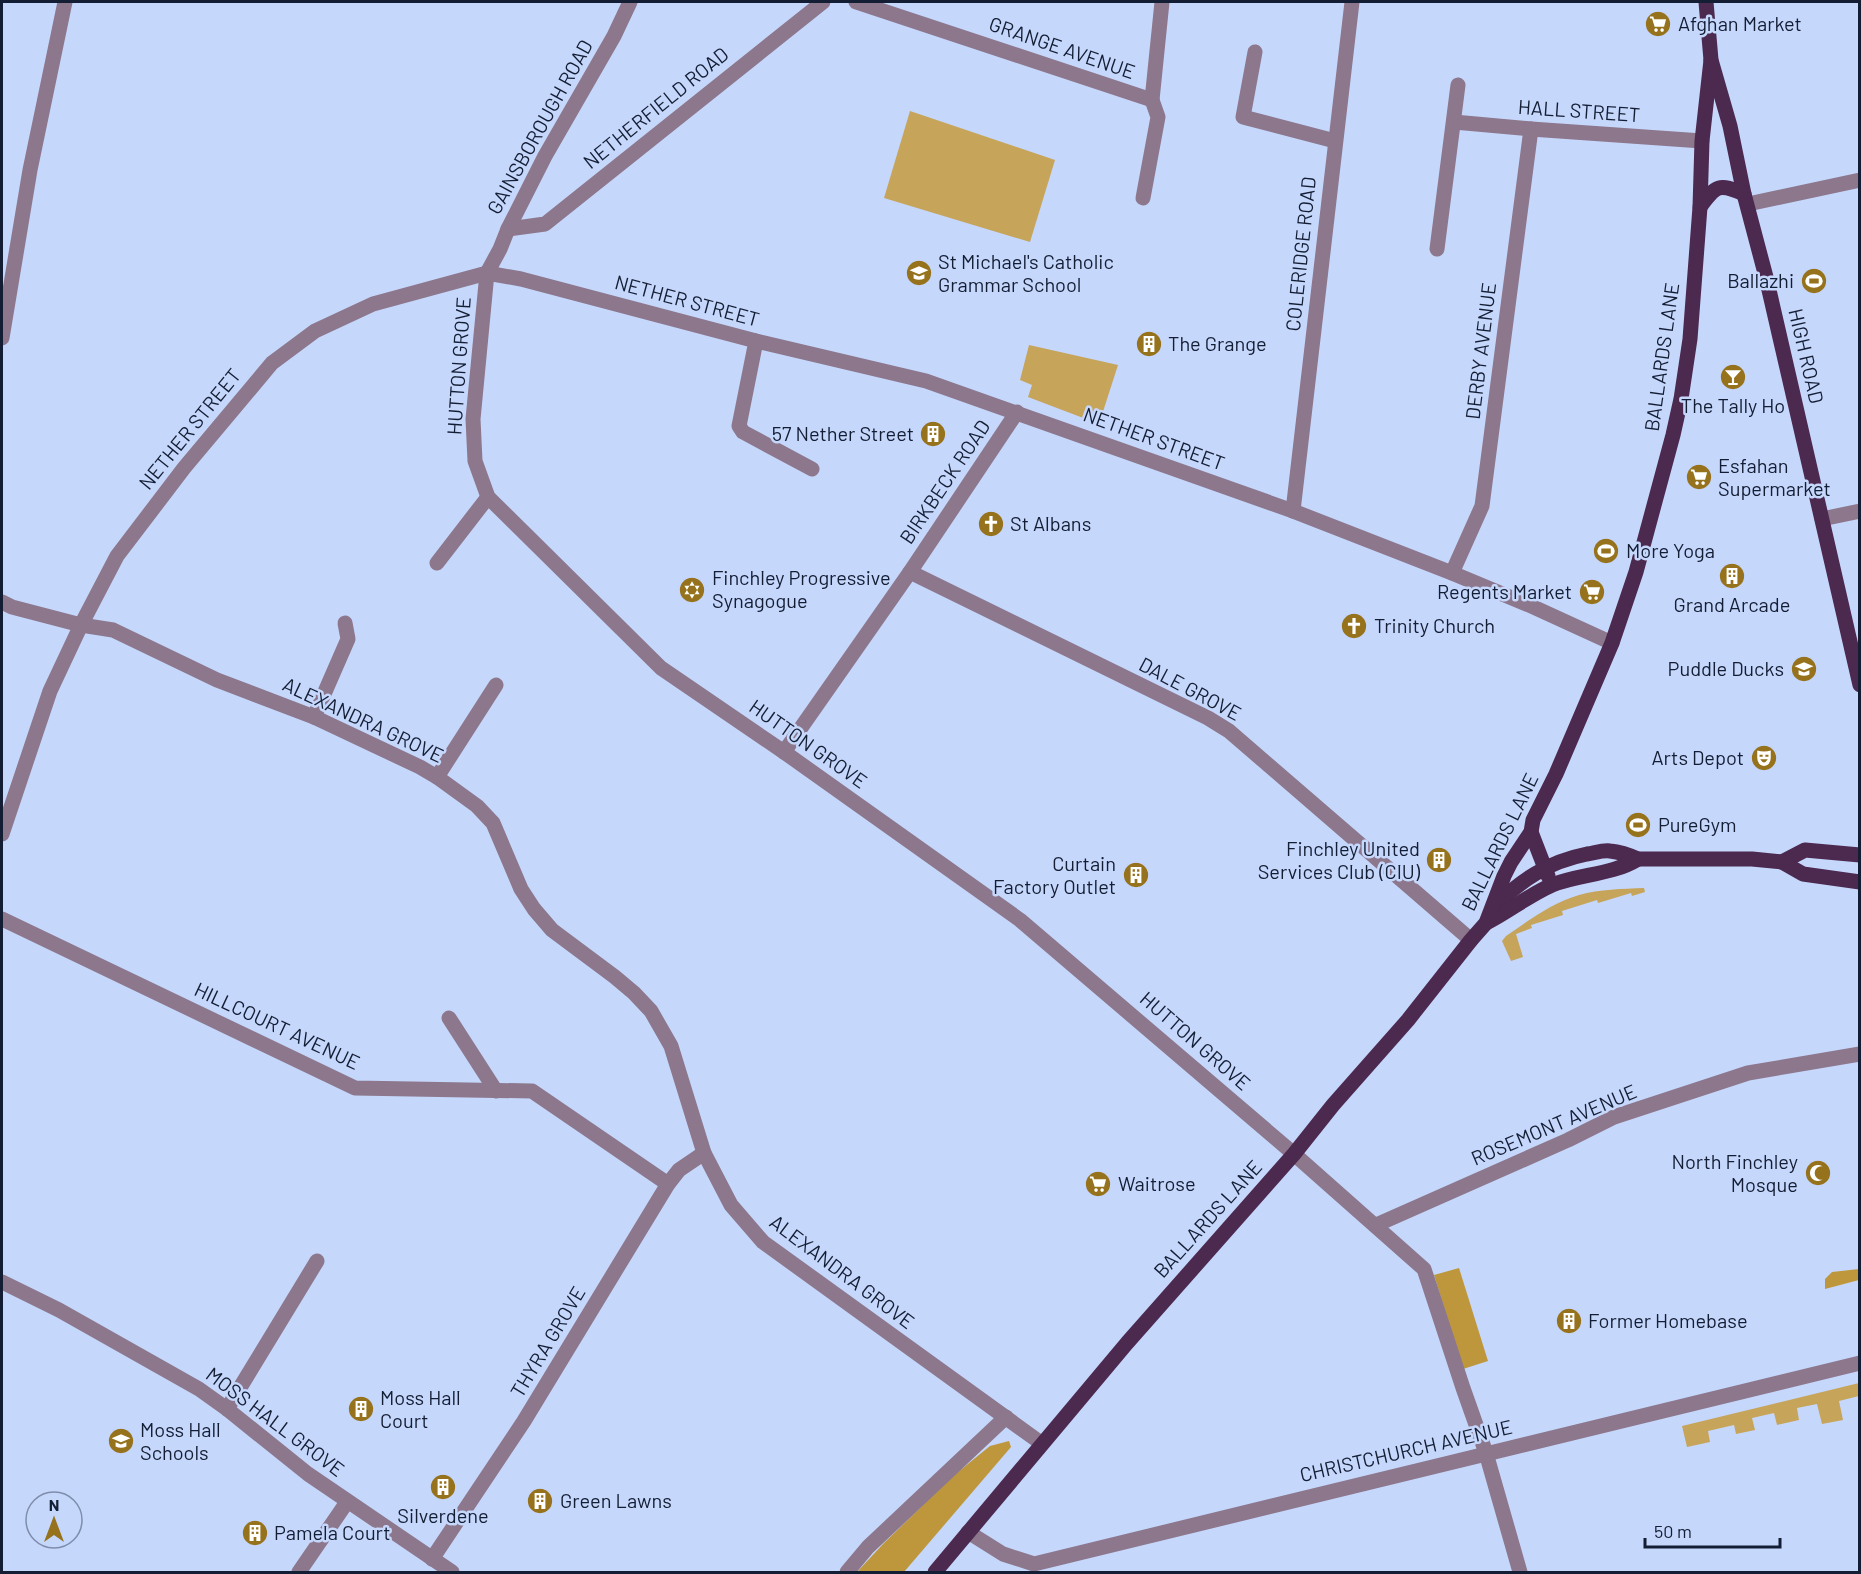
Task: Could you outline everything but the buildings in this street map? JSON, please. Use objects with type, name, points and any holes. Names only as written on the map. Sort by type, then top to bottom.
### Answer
[{"type":"main road","name":"HIGH ROAD","points":[[1707,2],[1711,60],[1730,126],[1860,685]]},
{"type":"main road","name":"BALLARDS LANE","points":[[935,1572],[1126,1342],[1294,1154],[1408,1020],[1489,916],[1497,890],[1511,862],[1531,832],[1533,820],[1556,774],[1612,643],[1636,572],[1681,399],[1690,339],[1700,207],[1702,141],[1711,60]]},
{"type":"main road","points":[[1700,207],[1713,189],[1720,186],[1730,187],[1746,199]]},
{"type":"main road","points":[[1531,832],[1552,885]]},
{"type":"main road","points":[[1782,862],[1805,850],[1860,855]]},
{"type":"main road","points":[[1489,916],[1512,890],[1545,867],[1566,859],[1604,851],[1623,853],[1638,859],[1742,859],[1782,862],[1803,874],[1860,882]]},
{"type":"main road","points":[[1489,916],[1552,885],[1625,866],[1638,859]]},
{"type":"street","points":[[2,338],[30,170],[65,2]]},
{"type":"street","name":"GAINSBOROUGH ROAD","points":[[487,273],[545,156],[614,36],[630,2]]},
{"type":"street","name":"NETHERFIELD ROAD","points":[[508,229],[545,224],[823,2]]},
{"type":"street","name":"GRANGE AVENUE","points":[[856,2],[1152,100]]},
{"type":"street","name":"GRANGE AVENUE","points":[[1143,198],[1158,117],[1152,100],[1162,2]]},
{"type":"street","name":"COLERIDGE ROAD","points":[[1293,511],[1352,2]]},
{"type":"street","points":[[1255,52],[1243,117],[1335,141]]},
{"type":"street","points":[[1437,249],[1458,85]]},
{"type":"street","name":"HALL STREET","points":[[1454,122],[1702,141]]},
{"type":"street","name":"DERBY AVENUE","points":[[1452,573],[1482,506],[1531,129]]},
{"type":"street","points":[[1746,199],[1860,180]]},
{"type":"street","name":"NETHER STREET","points":[[2,834],[50,691],[117,556],[184,468],[272,363],[315,331],[373,304],[487,273],[521,279],[756,341],[926,381],[1293,511],[1452,573],[1612,643]]},
{"type":"street","name":"HUTTON GROVE","points":[[487,273],[473,419],[475,461],[488,497],[661,668],[784,752],[1020,920],[1294,1154],[1424,1269],[1462,1388],[1486,1453],[1520,1572]]},
{"type":"street","points":[[756,341],[739,426],[743,432],[812,469]]},
{"type":"street","name":"BIRKBECK ROAD","points":[[784,752],[910,572],[1017,412]]},
{"type":"street","points":[[437,563],[488,497]]},
{"type":"street","points":[[1822,519],[1860,511]]},
{"type":"street","name":"DALE GROVE","points":[[910,572],[1198,713],[1229,731],[1471,940]]},
{"type":"street","name":"ALEXANDRA GROVE","points":[[2,602],[81,625],[113,630],[217,680],[314,717],[420,766],[477,806],[493,824],[521,889],[534,909],[552,930],[615,977],[651,1011],[671,1046],[705,1153],[731,1205],[762,1242],[1041,1443]]},
{"type":"street","points":[[314,717],[348,639],[345,623]]},
{"type":"street","points":[[438,777],[496,685]]},
{"type":"street","name":"HILLCOURT AVENUE","points":[[2,919],[355,1088],[532,1091],[668,1184]]},
{"type":"street","points":[[449,1018],[496,1091]]},
{"type":"street","name":"ROSEMONT AVENUE","points":[[1376,1225],[1614,1118],[1748,1073],[1856,1055]]},
{"type":"street","name":"THYRA GROVE","points":[[432,1559],[524,1421],[668,1184],[679,1170],[705,1153]]},
{"type":"street","points":[[227,1409],[317,1261]]},
{"type":"street","name":"MOSS HALL GROVE","points":[[2,1282],[58,1310],[189,1384],[227,1409],[347,1502],[452,1572]]},
{"type":"street","name":"CHRISTCHURCH AVENUE","points":[[968,1532],[1003,1554],[1034,1564],[1860,1363]]},
{"type":"street","points":[[847,1572],[868,1547],[1006,1418]]},
{"type":"street","points":[[299,1572],[347,1502]]},
{"type":"shaded area","points":[[910,111],[1055,160],[1030,242],[884,198]]},
{"type":"shaded area","points":[[1029,345],[1118,365],[1099,424],[1028,397],[1032,385],[1020,380]]},
{"type":"shaded area","points":[[1644,888],[1645,892],[1632,896],[1631,893],[1598,903],[1597,900],[1562,911],[1563,915],[1531,925],[1532,928],[1516,934],[1523,957],[1511,961],[1502,941],[1550,907],[1587,893]]},
{"type":"shaded area","points":[[1459,1268],[1488,1361],[1463,1369],[1434,1275]]},
{"type":"shaded area","points":[[1859,1269],[1859,1280],[1825,1289],[1825,1279],[1832,1272]]},
{"type":"shaded area","points":[[1859,1383],[1859,1396],[1839,1401],[1843,1420],[1822,1424],[1817,1404],[1797,1408],[1799,1420],[1777,1425],[1774,1413],[1752,1418],[1755,1430],[1736,1434],[1734,1425],[1708,1431],[1710,1442],[1687,1447],[1682,1426]]},
{"type":"shaded area","points":[[1009,1441],[1011,1447],[904,1572],[857,1572],[953,1476],[990,1446]]},
{"type":"place","name":"Afghan Market","points":[[1658,24]]},
{"type":"place","name":"St Michael's Catholic Grammar School","points":[[919,273]]},
{"type":"place","name":"Ballazhi","points":[[1814,281]]},
{"type":"place","name":"The Grange","points":[[1149,344]]},
{"type":"place","name":"The Tally Ho","points":[[1733,377]]},
{"type":"place","name":"57 Nether Street","points":[[933,434]]},
{"type":"place","name":"Esfahan Supermarket","points":[[1699,477]]},
{"type":"place","name":"St Albans","points":[[991,524]]},
{"type":"place","name":"More Yoga","points":[[1606,551]]},
{"type":"place","name":"Grand Arcade","points":[[1732,576]]},
{"type":"place","name":"Finchley Progressive Synagogue","points":[[692,590]]},
{"type":"place","name":"Regents Market","points":[[1592,592]]},
{"type":"place","name":"Trinity Church","points":[[1354,626]]},
{"type":"place","name":"Puddle Ducks","points":[[1804,669]]},
{"type":"place","name":"Arts Depot","points":[[1764,758]]},
{"type":"place","name":"PureGym","points":[[1638,825]]},
{"type":"place","name":"Finchley United Services Club (CIU)","points":[[1439,860]]},
{"type":"place","name":"Curtain Factory Outlet","points":[[1136,875]]},
{"type":"place","name":"North Finchley Mosque","points":[[1818,1173]]},
{"type":"place","name":"Waitrose","points":[[1098,1184]]},
{"type":"place","name":"Former Homebase","points":[[1569,1321]]},
{"type":"place","name":"Moss Hall Court","points":[[361,1409]]},
{"type":"place","name":"Moss Hall Schools","points":[[121,1441]]},
{"type":"place","name":"Silverdene","points":[[443,1487]]},
{"type":"place","name":"Green Lawns","points":[[540,1501]]},
{"type":"place","name":"Pamela Court","points":[[255,1533]]}]
